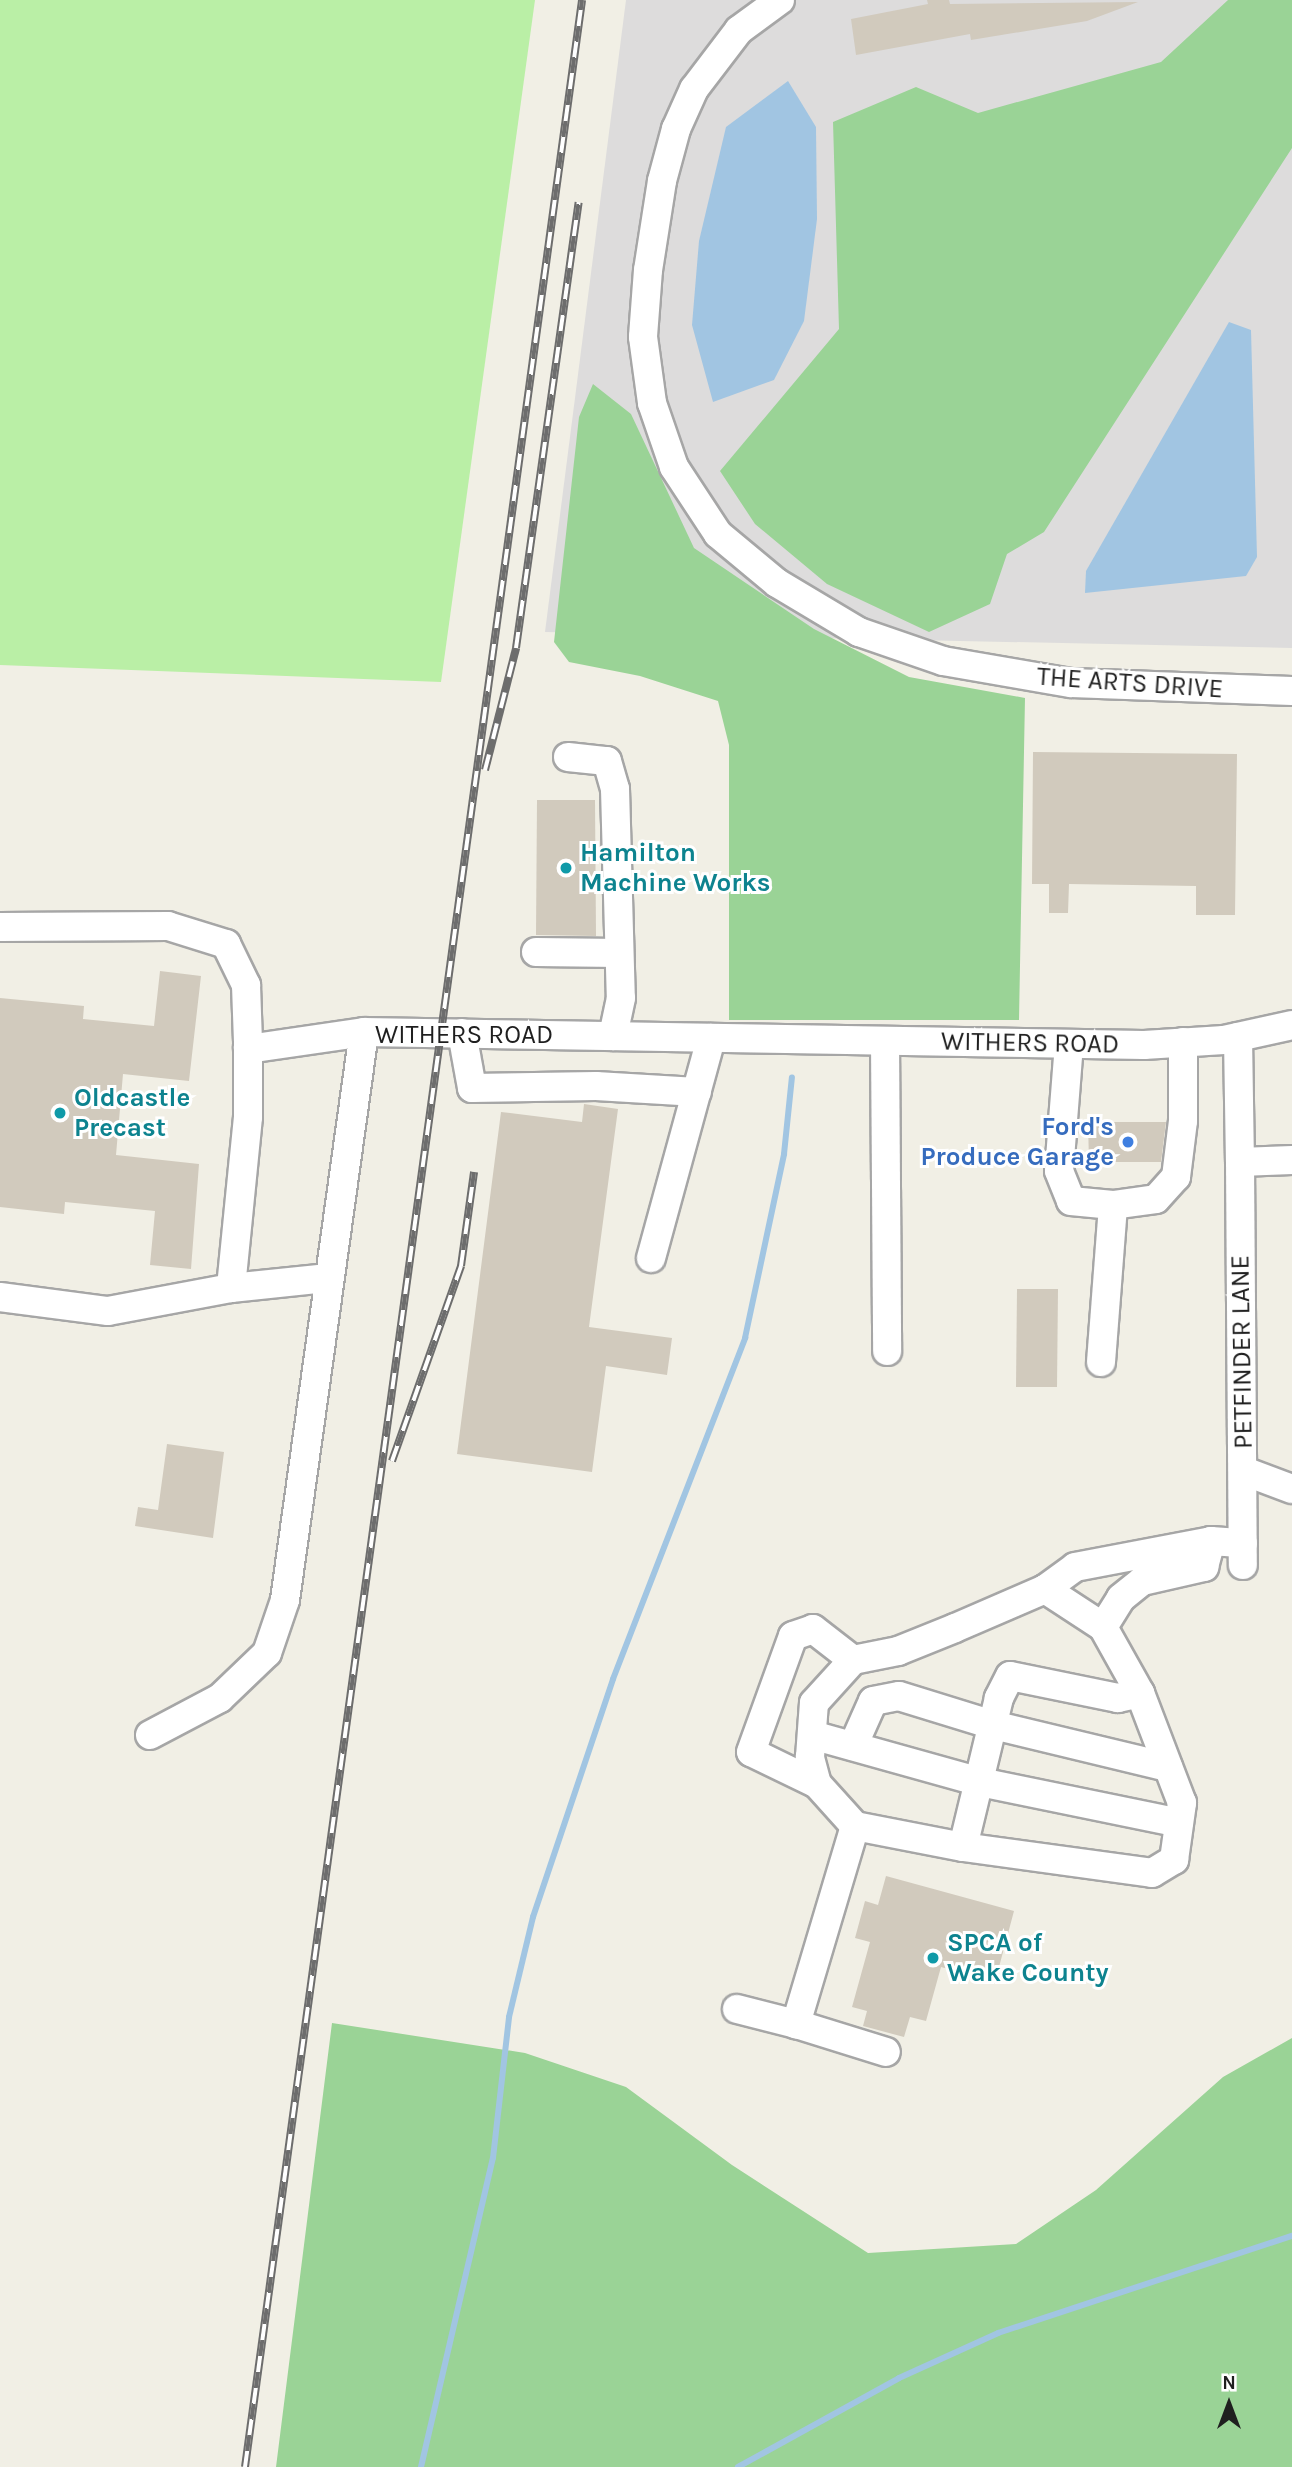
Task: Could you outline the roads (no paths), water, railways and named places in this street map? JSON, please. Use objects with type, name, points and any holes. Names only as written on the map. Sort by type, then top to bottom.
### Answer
[{"type":"street","name":"THE ARTS DRIVE","points":[[780,0],[738,30],[694,89],[676,128],[662,181],[648,270],[643,337],[652,403],[674,467],[718,534],[777,583],[859,632],[943,661],[1071,683],[1292,691]]},
{"type":"street","points":[[568,757],[607,761],[615,789],[621,999],[613,1036]]},
{"type":"street","points":[[0,927],[168,926],[226,944],[246,985],[248,1049],[248,1117],[231,1288]]},
{"type":"street","points":[[536,952],[619,953]]},
{"type":"street","name":"WITHERS ROAD","points":[[149,1735],[220,1698],[267,1653],[285,1601],[364,1032],[1069,1044],[1183,1042],[1238,1037],[1292,1025]]},
{"type":"street","points":[[248,1049],[364,1032]]},
{"type":"street","points":[[462,1033],[472,1088],[596,1086],[697,1092]]},
{"type":"street","name":"PETFINDER LANE","points":[[853,1660],[898,1651],[1045,1589],[1075,1567],[1211,1541],[1243,1554],[1238,1037]]},
{"type":"street","points":[[651,1258],[711,1038]]},
{"type":"street","points":[[885,1041],[887,1351]]},
{"type":"street","points":[[1069,1044],[1059,1171],[1071,1201],[1113,1205],[1156,1199],[1176,1177],[1183,1121],[1183,1042]]},
{"type":"street","points":[[1240,1162],[1292,1160]]},
{"type":"street","points":[[1101,1362],[1113,1205]]},
{"type":"street","points":[[0,1297],[108,1311],[231,1288],[328,1278]]},
{"type":"street","points":[[1244,1471],[1292,1489]]},
{"type":"street","points":[[1103,1627],[1121,1598],[1142,1581],[1204,1567],[1211,1541]]},
{"type":"street","points":[[817,1784],[810,1757],[814,1703],[853,1660],[813,1629],[793,1636],[751,1752],[817,1784],[855,1826],[963,1847],[1152,1873],[1174,1860],[1182,1803],[1140,1693],[1103,1627],[1045,1589]]},
{"type":"street","points":[[963,1847],[993,1725],[1010,1676],[1118,1698],[1140,1693]]},
{"type":"street","points":[[853,1746],[873,1700],[899,1696],[993,1725],[1168,1767]]},
{"type":"street","points":[[812,1735],[980,1782],[1179,1824]]},
{"type":"street","points":[[796,2024],[855,1826]]},
{"type":"street","points":[[737,2008],[886,2052]]},
{"type":"water","points":[[788,81],[816,127],[817,219],[804,321],[774,380],[713,402],[692,325],[699,241],[726,127]]},
{"type":"water","points":[[1229,322],[1251,330],[1257,557],[1246,576],[1085,593],[1086,571]]},
{"type":"waterway","points":[[421,2467],[493,2158],[509,2017],[533,1917],[613,1679],[745,1338],[784,1154],[792,1077]]},
{"type":"waterway","points":[[738,2467],[899,2378],[998,2333],[1292,2236]]},
{"type":"railway","points":[[245,2467],[582,0]]},
{"type":"railway","points":[[485,770],[516,648],[579,202]]},
{"type":"railway","points":[[392,1461],[461,1266],[474,1172]]},
{"type":"place","name":"Hamilton Machine Works","points":[[566,868]]},
{"type":"place","name":"Oldcastle Precast","points":[[60,1113]]},
{"type":"place","name":"Ford's Produce Garage","points":[[1128,1142]]},
{"type":"place","name":"SPCA of Wake County","points":[[933,1958]]}]
